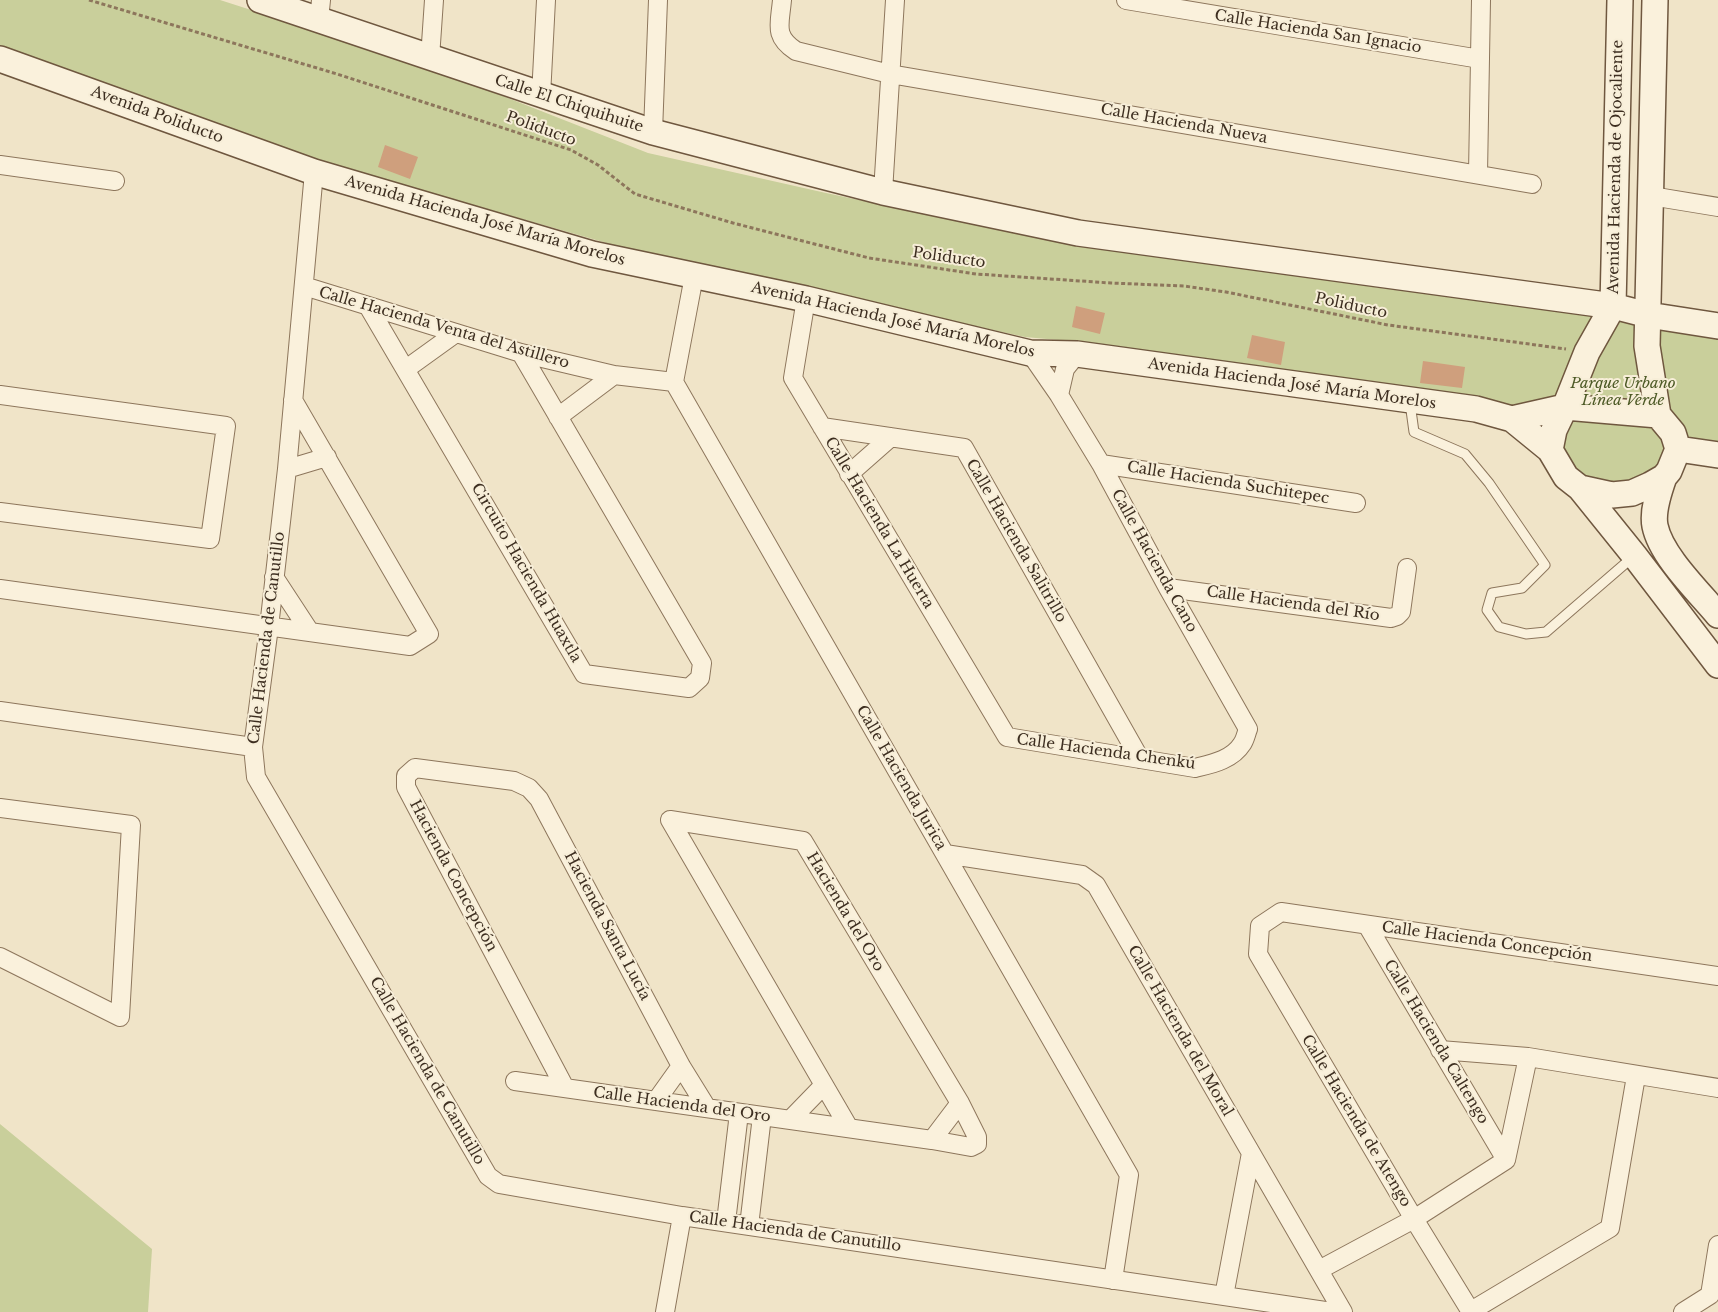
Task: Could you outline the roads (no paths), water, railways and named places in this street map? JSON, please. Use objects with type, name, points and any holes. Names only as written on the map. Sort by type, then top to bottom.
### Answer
[{"type":"main road","name":"Calle El Chiquihuite","points":[[260,0],[320,10],[430,58],[653,132],[883,192]]},
{"type":"main road","name":"Avenida Hacienda de Ojocaliente","points":[[1550,450],[1554,430],[1586,352],[1613,306],[1620,0]]},
{"type":"main road","points":[[1580,488],[1612,495],[1632,493],[1650,486],[1670,471],[1678,448],[1673,433],[1658,415],[1647,346],[1655,0]]},
{"type":"main road","name":"Avenida Poliducto","points":[[0,59],[314,172]]},
{"type":"main road","name":"Avenida Hacienda José María Morelos","points":[[314,172],[592,254],[806,299],[1030,353],[1077,354],[1476,409],[1512,419],[1550,450]]},
{"type":"main road","points":[[883,192],[1078,233],[1613,306],[1648,315],[1718,326]]},
{"type":"main road","name":"Avenida Hacienda José María Morelos","points":[[1512,419],[1565,407],[1658,415]]},
{"type":"main road","points":[[1678,448],[1718,455]]},
{"type":"main road","points":[[1550,450],[1566,477],[1580,488],[1718,665]]},
{"type":"main road","points":[[1664,477],[1656,500],[1654,526],[1666,552],[1718,615]]},
{"type":"street","points":[[430,58],[434,0]]},
{"type":"street","points":[[541,96],[546,0]]},
{"type":"street","points":[[653,132],[658,0]]},
{"type":"street","name":"Calle Hacienda Nueva","points":[[782,0],[780,34],[786,44],[796,51],[890,74],[1532,184]]},
{"type":"street","points":[[883,192],[894,0]]},
{"type":"street","name":"Calle Hacienda San Ignacio","points":[[1126,0],[1480,59]]},
{"type":"street","points":[[1478,174],[1482,0]]},
{"type":"street","points":[[0,165],[115,181]]},
{"type":"street","name":"Calle Hacienda de Canutillo","points":[[314,172],[287,469],[253,748],[256,777],[488,1176],[499,1184],[682,1216],[1332,1312]]},
{"type":"street","points":[[1651,196],[1718,207]]},
{"type":"street","points":[[674,382],[694,276]]},
{"type":"street","name":"Calle Hacienda Venta del Astillero","points":[[304,286],[521,353],[614,375],[674,382]]},
{"type":"street","name":"Calle Hacienda La Huerta","points":[[806,299],[793,378],[1007,737]]},
{"type":"street","name":"Circuito Hacienda Huaxtla","points":[[368,306],[584,674],[688,688],[700,678],[702,663],[521,353]]},
{"type":"street","points":[[406,369],[456,333]]},
{"type":"street","name":"Calle Hacienda Cano","points":[[1030,353],[1059,394],[1101,464],[1168,588],[1248,729]]},
{"type":"street","points":[[1059,394],[1065,369],[1077,354]]},
{"type":"street","points":[[558,417],[614,375]]},
{"type":"street","name":"Calle Hacienda Jurica","points":[[674,382],[1129,1175],[1113,1280]]},
{"type":"street","points":[[0,395],[226,426],[210,539],[0,512]]},
{"type":"street","points":[[0,589],[410,646],[429,634],[293,400]]},
{"type":"street","name":"Calle Hacienda Salitrillo","points":[[822,427],[964,448],[1140,759]]},
{"type":"street","points":[[849,474],[891,437]]},
{"type":"street","points":[[287,469],[327,457]]},
{"type":"street","name":"Calle Hacienda Suchitepec","points":[[1101,464],[1356,503]]},
{"type":"street","name":"Calle Hacienda del Río","points":[[1168,588],[1391,618],[1398,616],[1400,612],[1408,568]]},
{"type":"street","points":[[274,577],[310,632]]},
{"type":"street","points":[[0,711],[253,748]]},
{"type":"street","name":"Calle Hacienda Chenkú","points":[[1007,737],[1195,768],[1213,764],[1228,757],[1242,745],[1248,729]]},
{"type":"street","name":"Hacienda Concepción","points":[[529,788],[514,781],[415,768],[406,776],[406,787],[565,1088]]},
{"type":"street","name":"Hacienda Santa Lucía","points":[[529,788],[540,799],[682,1066],[707,1108]]},
{"type":"street","points":[[0,808],[130,825],[120,1017],[0,957]]},
{"type":"street","name":"Hacienda del Oro","points":[[670,820],[803,841],[960,1104],[977,1137],[977,1144],[971,1147],[849,1128],[824,1086],[670,820]]},
{"type":"street","name":"Calle Hacienda del Moral","points":[[945,854],[1082,875],[1096,885],[1343,1312]]},
{"type":"street","name":"Calle Hacienda Concepción","points":[[1260,926],[1281,912],[1718,976]]},
{"type":"street","name":"Calle Hacienda Caltengo","points":[[1367,925],[1506,1160]]},
{"type":"street","name":"Calle Hacienda de Atengo","points":[[1260,926],[1258,954],[1414,1219],[1471,1311]]},
{"type":"street","points":[[1440,1050],[1528,1057],[1718,1088]]},
{"type":"street","points":[[1319,1270],[1414,1219],[1506,1160],[1528,1057]]},
{"type":"street","points":[[656,1101],[682,1066]]},
{"type":"street","points":[[1471,1311],[1610,1228],[1636,1076]]},
{"type":"street","name":"Calle Hacienda del Oro","points":[[515,1081],[849,1128]]},
{"type":"street","points":[[790,1120],[824,1086]]},
{"type":"street","points":[[932,1140],[960,1104]]},
{"type":"street","points":[[726,1222],[739,1113]]},
{"type":"street","points":[[749,1226],[762,1116]]},
{"type":"street","points":[[1224,1296],[1251,1153]]},
{"type":"street","points":[[665,1312],[682,1216]]},
{"type":"street","points":[[1683,1312],[1710,1296],[1718,1245]]},
{"type":"lane","points":[[1410,400],[1414,432],[1465,454],[1490,483],[1545,565],[1522,588],[1492,593],[1487,610],[1499,627],[1526,634],[1546,632],[1634,555]]},
{"type":"park label","name":"Parque Urbano Línea Verde","points":[[1623,392]]}]
